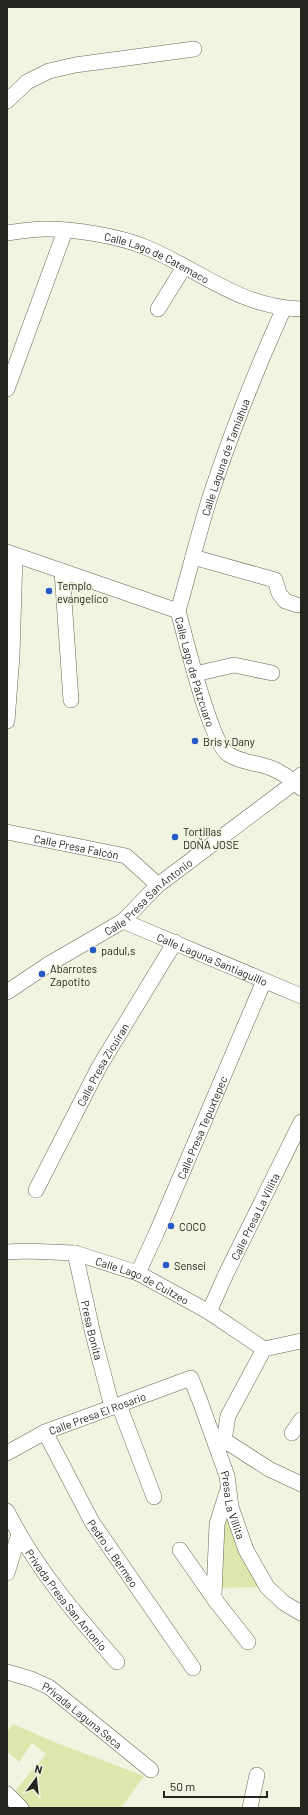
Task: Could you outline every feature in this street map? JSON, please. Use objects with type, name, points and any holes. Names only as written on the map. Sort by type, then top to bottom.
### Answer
[{"type":"street","points":[[7,101],[27,82],[49,72],[75,65],[194,49]]},
{"type":"street","name":"Calle Lago de Catemaco","points":[[9,237],[47,229],[106,236],[144,246],[224,288],[256,302],[284,308],[301,309]]},
{"type":"street","points":[[7,389],[66,231]]},
{"type":"street","points":[[158,309],[184,267]]},
{"type":"street","name":"Calle Laguna de Tamiahua","points":[[178,611],[210,498],[226,452],[269,342],[284,308]]},
{"type":"street","points":[[7,720],[12,656],[11,554]]},
{"type":"street","name":"Calle Lago de Pátzcuaro","points":[[11,554],[178,611],[208,717],[226,753],[238,760],[270,768],[299,782]]},
{"type":"street","points":[[193,557],[275,580],[279,593],[284,601],[297,605]]},
{"type":"street","points":[[62,571],[71,700]]},
{"type":"street","points":[[195,674],[234,665],[272,673]]},
{"type":"street","name":"Calle Presa San Antonio","points":[[7,992],[49,964],[123,921],[158,885],[299,782]]},
{"type":"street","name":"Calle Presa Falcón","points":[[7,832],[126,856],[158,885]]},
{"type":"street","name":"Calle Laguna Santiaguillo","points":[[123,921],[301,996]]},
{"type":"street","name":"Calle Presa Zicuiran","points":[[36,1190],[99,1067],[175,942]]},
{"type":"street","name":"Calle Presa Tepuxtepec","points":[[138,1273],[264,981]]},
{"type":"street","name":"Calle Presa La Villita","points":[[209,1312],[226,1274],[301,1122]]},
{"type":"street","name":"Calle Lago de Cuitzeo","points":[[7,1252],[26,1251],[75,1253],[138,1273],[209,1312],[264,1349]]},
{"type":"street","name":"Presa Bonita","points":[[75,1253],[93,1334],[116,1406],[154,1497]]},
{"type":"street","points":[[301,1341],[264,1349],[228,1416],[221,1446],[301,1484]]},
{"type":"street","name":"Calle Presa El Rosario","points":[[7,1454],[45,1432],[191,1378]]},
{"type":"street","name":"Presa La Villita","points":[[191,1378],[221,1446],[229,1485],[231,1507],[237,1529],[246,1550],[267,1587],[284,1603],[301,1613]]},
{"type":"street","points":[[200,1400],[228,1416]]},
{"type":"street","points":[[292,1433],[301,1420]]},
{"type":"street","name":"Pedro J. Bermeo","points":[[45,1432],[92,1522],[193,1668]]},
{"type":"street","points":[[215,1600],[214,1569],[217,1524],[229,1485]]},
{"type":"street","points":[[7,1511],[19,1534],[7,1573]]},
{"type":"street","name":"Privada Presa San Antonio","points":[[19,1534],[57,1590],[117,1662]]},
{"type":"street","points":[[180,1550],[215,1600],[248,1642]]},
{"type":"street","name":"Privada Laguna Seca","points":[[7,1672],[31,1679],[49,1687],[151,1770]]},
{"type":"street","points":[[250,1808],[257,1775]]},
{"type":"street","points":[[7,1794],[21,1808]]},
{"type":"green space","points":[[227,1505],[263,1587],[218,1588],[219,1561]]},
{"type":"green space","points":[[13,1724],[54,1742],[144,1776],[121,1808],[30,1808],[16,1790],[46,1754],[32,1743],[19,1762],[7,1751],[7,1732]]},
{"type":"place","name":"Templo evangelico","points":[[49,591]]},
{"type":"place","name":"Bris y Dany","points":[[195,741]]},
{"type":"place","name":"Tortillas DOÑA JOSE","points":[[175,837]]},
{"type":"place","name":"padul,s","points":[[93,950]]},
{"type":"place","name":"Abarrotes Zapotito","points":[[42,974]]},
{"type":"place","name":"COCO","points":[[171,1226]]},
{"type":"place","name":"Sensei","points":[[166,1265]]}]
